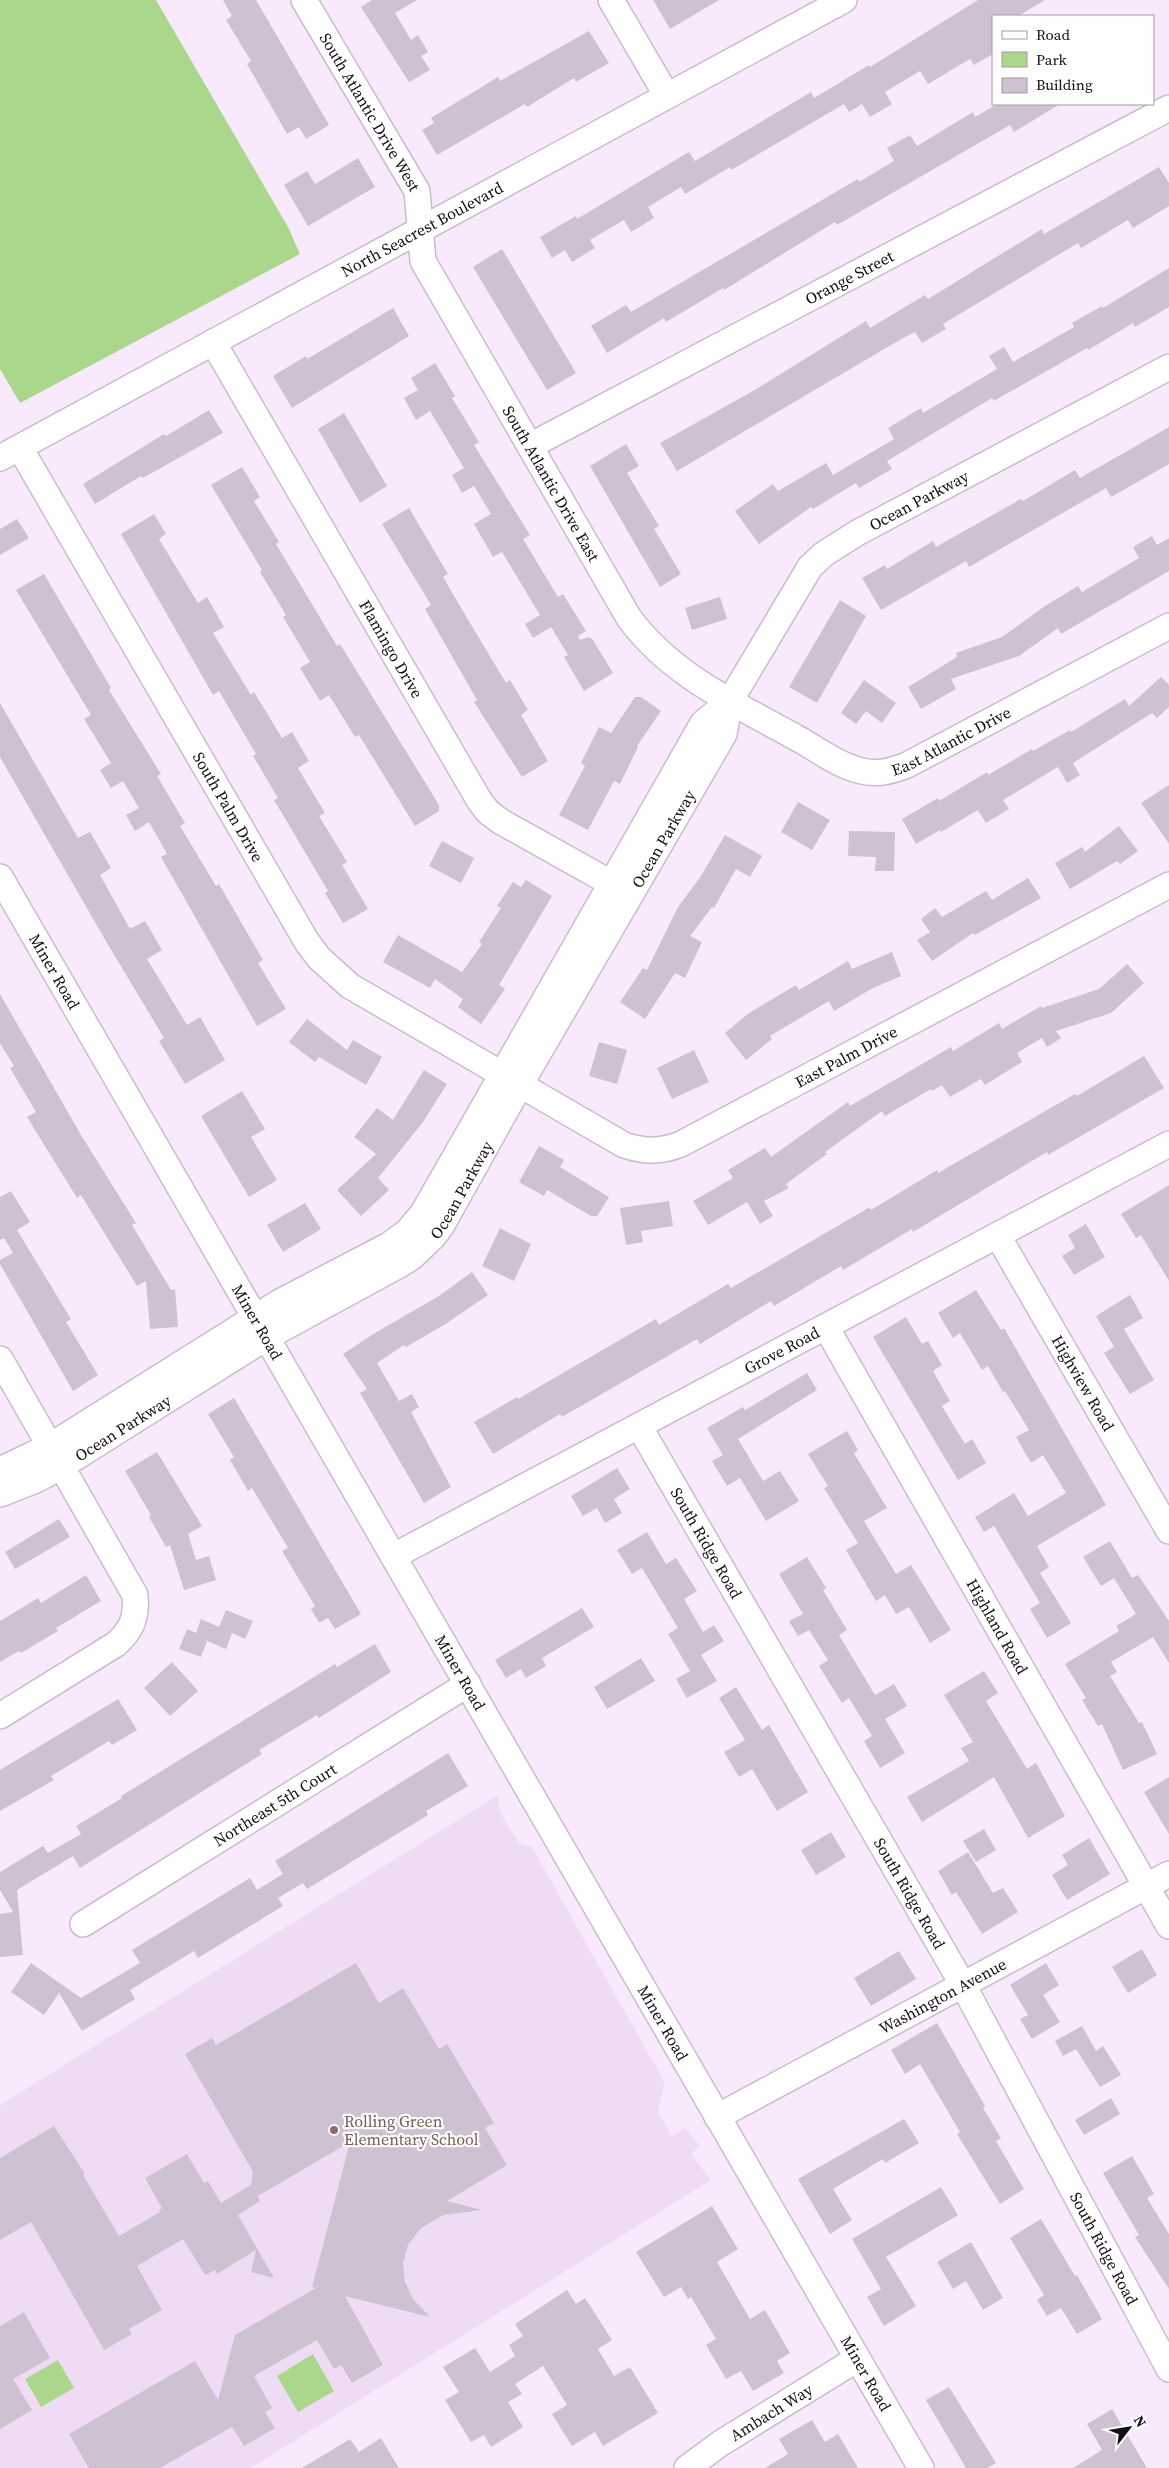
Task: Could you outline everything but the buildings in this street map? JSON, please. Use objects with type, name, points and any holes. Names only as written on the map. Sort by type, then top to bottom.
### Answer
[{"type":"street","name":"South Atlantic Drive West","points":[[304,0],[417,191],[422,230]]},
{"type":"street","points":[[611,0],[666,96]]},
{"type":"street","name":"North Seacrest Boulevard","points":[[10,453],[844,0]]},
{"type":"street","name":"Orange Street","points":[[530,446],[1169,108]]},
{"type":"street","name":"South Atlantic Drive East","points":[[422,230],[423,261],[629,618],[641,634],[668,661],[730,700]]},
{"type":"street","name":"Flamingo Drive","points":[[213,342],[479,800],[488,812],[500,821],[621,889]]},
{"type":"street","name":"Ocean Parkway","points":[[0,1494],[36,1480],[56,1456],[261,1327],[401,1264],[423,1248],[442,1225],[510,1080],[621,889],[703,723],[730,700],[798,584],[810,567],[824,554],[857,533],[1169,367]]},
{"type":"street","name":"South Palm Drive","points":[[10,453],[319,958],[350,986],[510,1080]]},
{"type":"street","name":"East Atlantic Drive","points":[[730,700],[849,767],[878,773],[893,770],[1169,626]]},
{"type":"street","name":"Miner Road","points":[[0,877],[921,2468]]},
{"type":"street","name":"East Palm Drive","points":[[510,1080],[624,1145],[645,1151],[668,1149],[1169,885]]},
{"type":"street","name":"Grove Road","points":[[394,1556],[1169,1144]]},
{"type":"street","name":"Highview Road","points":[[998,1236],[1169,1531]]},
{"type":"street","name":"Highland Road","points":[[826,1327],[1169,1926]]},
{"type":"street","points":[[0,1359],[135,1595],[136,1609],[134,1623],[126,1635],[116,1644],[0,1716]]},
{"type":"street","name":"South Ridge Road","points":[[639,1426],[963,1985],[1169,2369]]},
{"type":"street","name":"Ocean Parkway","points":[[0,1470],[56,1456]]},
{"type":"street","name":"Northeast 5th Court","points":[[83,1924],[468,1684]]},
{"type":"street","name":"Washington Avenue","points":[[717,2117],[1169,1874]]},
{"type":"street","name":"Ambach Way","points":[[687,2468],[721,2443],[857,2359]]},
{"type":"shaded area","name":"Rolling Green Elementary School","points":[[498,1795],[498,1804],[504,1820],[521,1845],[532,1847],[665,2083],[658,2112],[672,2136],[685,2128],[700,2146],[691,2154],[711,2180],[251,2468],[0,2468],[0,2105]]},
{"type":"green space","points":[[0,0],[156,0],[288,227],[300,254],[20,403],[0,369]]},
{"type":"green space","points":[[313,2354],[334,2391],[298,2412],[277,2376]]},
{"type":"green space","points":[[58,2360],[74,2388],[41,2407],[25,2379]]},
{"type":"place","name":"Rolling Green Elementary School","points":[[334,2130]]}]
